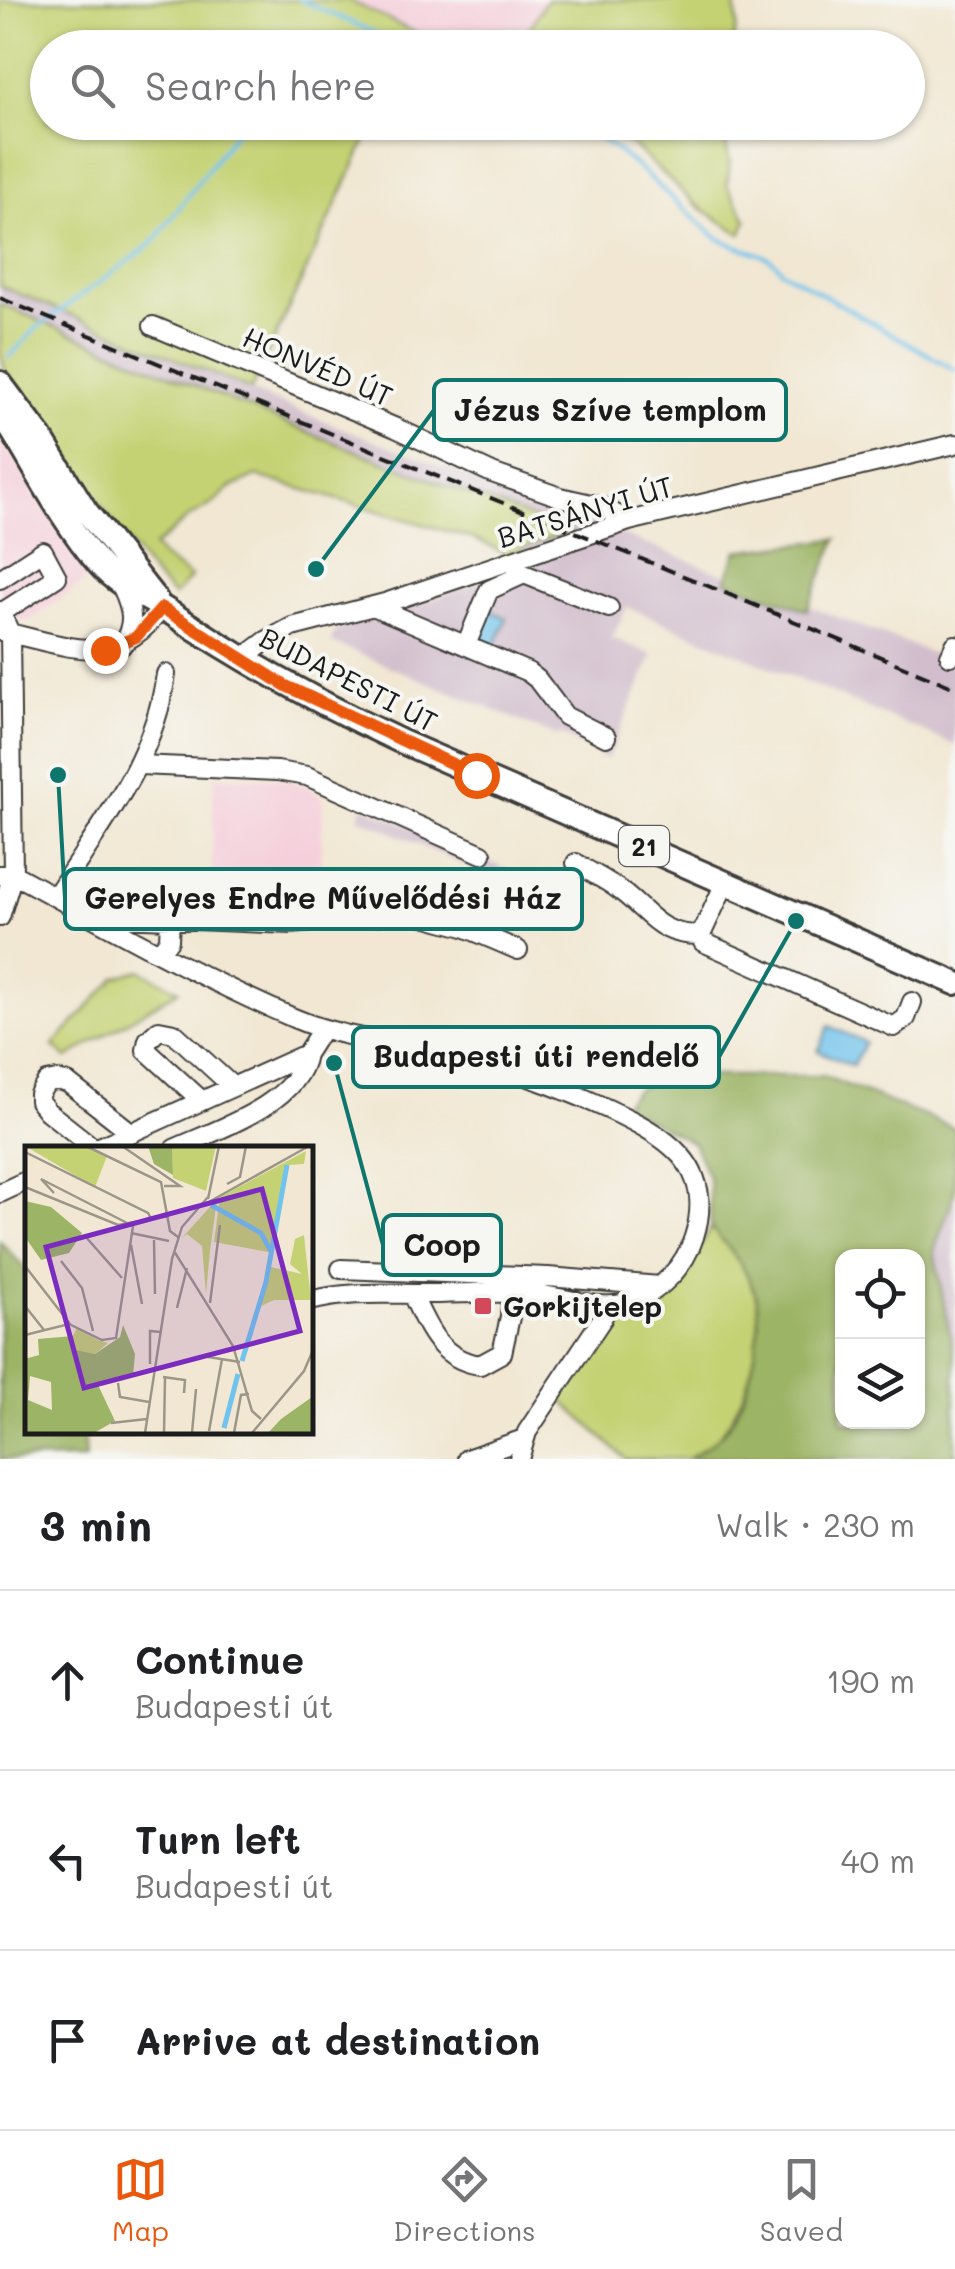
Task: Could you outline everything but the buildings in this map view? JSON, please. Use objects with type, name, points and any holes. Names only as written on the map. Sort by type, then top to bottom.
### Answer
[{"type":"main road","name":"21","points":[[0,382],[56,484],[108,540],[162,608]]},
{"type":"main road","name":"21","points":[[0,411],[30,439]]},
{"type":"main road","name":"BUDAPESTI ÚT","points":[[56,484],[79,539],[122,587],[317,702],[400,742],[955,983]]},
{"type":"street","name":"HONVÉD ÚT","points":[[153,326],[396,428],[492,474],[600,506],[630,521]]},
{"type":"street","name":"BATSÁNYI ÚT","points":[[242,660],[292,627],[373,606],[630,521],[955,444]]},
{"type":"street","points":[[0,580],[43,551],[57,577],[0,612],[5,632],[6,744],[6,875],[0,916]]},
{"type":"street","points":[[466,644],[489,590],[524,574],[609,608]]},
{"type":"street","points":[[122,587],[133,610],[129,634],[122,645]]},
{"type":"street","points":[[373,606],[528,672],[565,716],[606,737]]},
{"type":"street","points":[[5,632],[105,650],[143,632],[162,608]]},
{"type":"street","points":[[56,897],[139,765],[156,726],[166,674]]},
{"type":"street","points":[[139,765],[277,771],[307,776],[482,854]]},
{"type":"street","points":[[576,863],[616,887],[644,914],[672,932],[701,935]]},
{"type":"street","points":[[6,875],[322,1029],[516,1072],[591,1101],[639,1123],[674,1146],[692,1169],[698,1221],[686,1254],[660,1286],[635,1300],[607,1306],[511,1293],[360,1294],[312,1301]]},
{"type":"street","points":[[726,881],[701,935],[704,942],[894,1027],[906,1018],[912,1002]]},
{"type":"street","points":[[90,916],[308,924],[381,915],[420,915],[464,927],[518,950]]},
{"type":"street","points":[[160,952],[170,936],[170,917]]},
{"type":"street","points":[[181,1146],[252,1114],[286,1090],[304,1068],[306,1054],[322,1029]]},
{"type":"street","points":[[202,1100],[149,1055],[146,1046],[154,1034],[167,1030],[174,1033],[232,1086]]},
{"type":"street","points":[[102,1146],[306,1054]]},
{"type":"street","points":[[91,1146],[42,1106],[39,1094],[47,1082],[68,1083],[132,1132]]},
{"type":"street","points":[[0,1175],[23,1182]]},
{"type":"street","points":[[0,1193],[23,1182]]},
{"type":"street","points":[[341,1270],[532,1276],[660,1286]]},
{"type":"street","points":[[412,1294],[440,1346],[457,1360],[480,1366],[502,1354],[511,1293]]},
{"type":"street","points":[[519,1459],[524,1439],[607,1306]]},
{"type":"street","points":[[467,1459],[524,1439]]},
{"type":"shaded area","points":[[348,0],[546,0],[529,30],[411,30]]},
{"type":"shaded area","points":[[0,286],[318,419],[955,662],[955,745],[627,607],[612,638],[653,655],[607,760],[561,734],[558,737],[331,642],[335,631],[528,564],[435,482],[0,304]]},
{"type":"shaded area","points":[[0,436],[36,497],[94,575],[27,622],[0,616]]},
{"type":"shaded area","points":[[214,776],[302,783],[323,798],[320,913],[211,909]]},
{"type":"shaded area","points":[[363,806],[508,870],[502,882],[358,817]]},
{"type":"shaded area","points":[[955,1191],[955,1361],[934,1251]]},
{"type":"green space","points":[[0,0],[348,0],[410,30],[30,30],[30,140],[366,140],[251,390],[0,286]]},
{"type":"green space","points":[[546,0],[735,0],[736,30],[529,30]]},
{"type":"green space","points":[[623,140],[725,140],[730,162],[727,185],[747,220],[741,234],[700,208]]},
{"type":"green space","points":[[0,304],[304,431],[568,532],[507,554],[474,539],[257,476],[228,489],[154,547],[191,577],[174,596],[153,575],[79,477],[53,429],[5,371],[0,351]]},
{"type":"green space","points":[[837,539],[807,610],[726,581],[737,551]]},
{"type":"green space","points":[[140,970],[179,990],[67,1058],[53,1046],[116,977]]},
{"type":"green space","points":[[658,1076],[824,1076],[955,1128],[955,1191],[934,1251],[955,1361],[955,1459],[688,1459],[720,1436],[738,1407],[752,1368],[758,1309],[748,1276],[711,1228],[709,1179],[693,1143],[622,1105]]},
{"type":"green space","points":[[711,1228],[747,1274],[755,1292],[758,1335],[746,1387],[721,1433],[706,1449],[688,1459],[626,1459],[560,1399],[611,1324],[646,1310],[673,1288]]},
{"type":"green space","points":[[0,1241],[25,1269],[25,1434],[83,1434],[85,1459],[0,1459]]},
{"type":"water","points":[[489,610],[507,618],[494,649],[476,641]]},
{"type":"water","points":[[829,1026],[865,1042],[853,1066],[818,1051]]},
{"type":"waterway","points":[[300,0],[368,30]]},
{"type":"waterway","points":[[9,357],[37,328],[153,243],[230,140]]},
{"type":"waterway","points":[[601,140],[714,235],[769,258],[782,271],[955,370]]},
{"type":"railway","points":[[0,298],[955,688]]},
{"type":"place","name":"Jézus Szíve templom","points":[[316,569]]},
{"type":"place","name":"Gerelyes Endre Művelődési Ház","points":[[58,775]]},
{"type":"place","name":"Budapesti úti rendelő","points":[[796,921]]},
{"type":"place","name":"Coop","points":[[334,1063]]},
{"type":"place","name":"Gorkijtelep","points":[[483,1306]]},
{"type":"route","points":[[105,650],[143,632],[162,608],[286,686],[476,775]]}]
